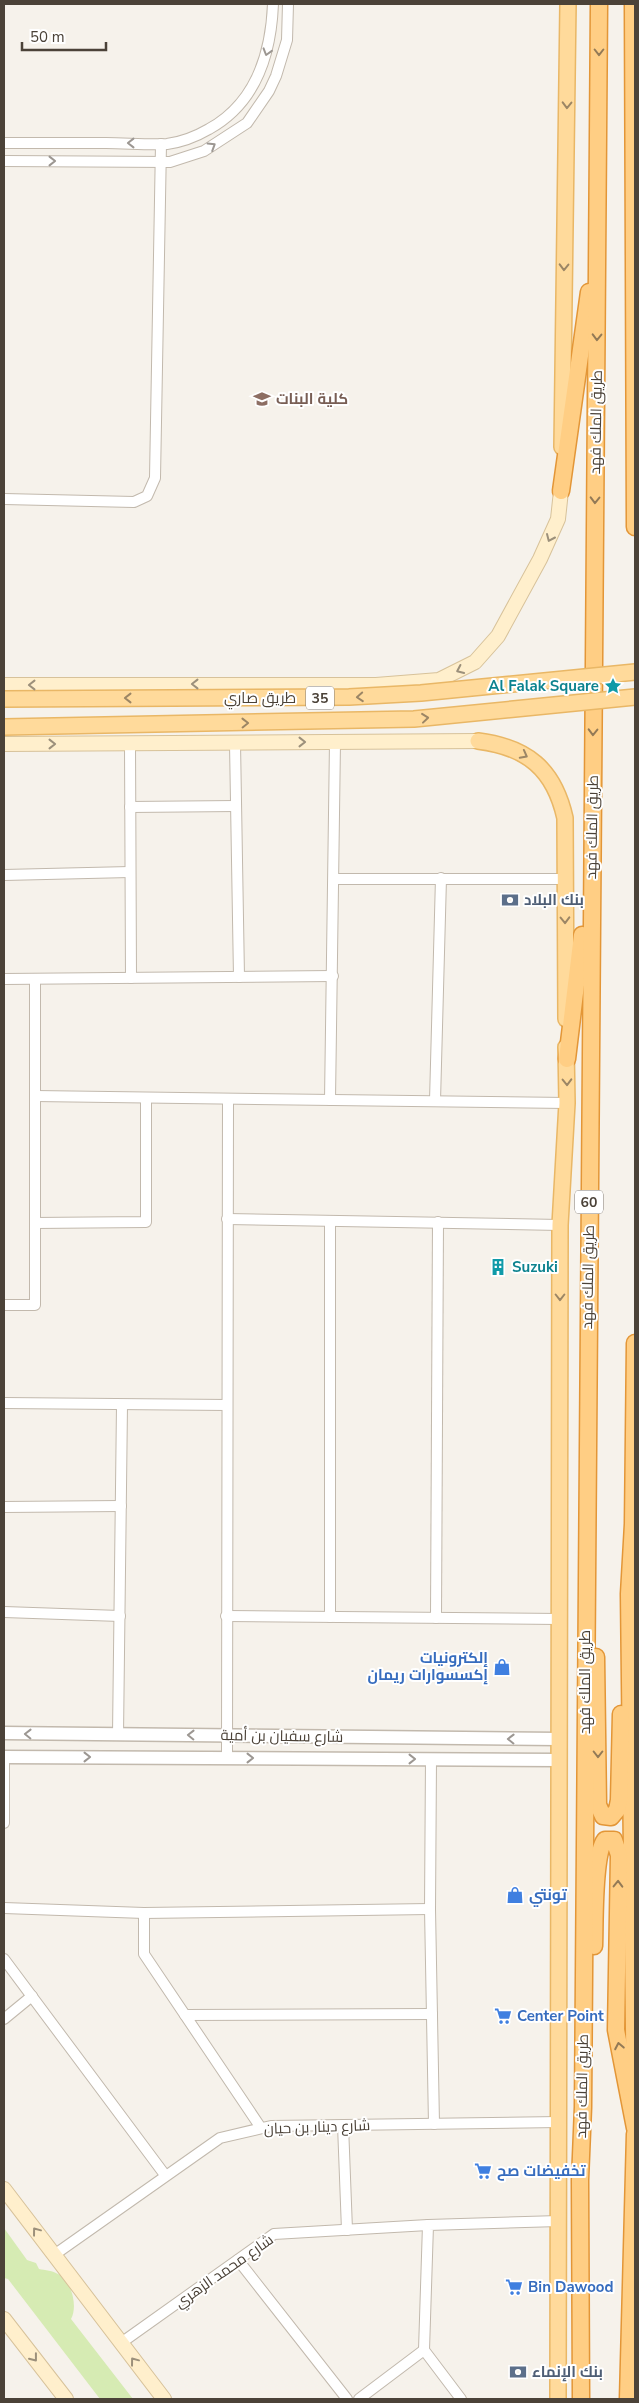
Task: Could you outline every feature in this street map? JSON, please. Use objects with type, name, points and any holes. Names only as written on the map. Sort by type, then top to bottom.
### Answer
[{"type":"highway","name":"طريق الملك فهد","points":[[582,2399],[580,2180],[599,4]]},
{"type":"highway","points":[[633,4],[635,527]]},
{"type":"highway","points":[[561,491],[598,226]]},
{"type":"highway","points":[[567,1059],[592,858]]},
{"type":"highway","points":[[635,1343],[633,1524],[629,1594],[635,1972],[635,2114]]},
{"type":"highway","points":[[586,1513],[593,1574],[598,1805],[603,1816],[611,1817],[617,1810],[619,1800],[622,1642],[629,1594]]},
{"type":"highway","points":[[582,2107],[593,1987],[597,1870],[601,1845],[605,1840],[614,1840],[619,1855],[616,2030],[635,2128]]},
{"type":"highway","points":[[628,2399],[635,2134]]},
{"type":"main road","points":[[4,688],[376,685],[439,680],[476,662],[498,636],[540,560],[558,519],[561,491],[568,4]]},
{"type":"main road","name":"طريق صاري","points":[[4,688],[349,697],[421,693],[635,672]]},
{"type":"main road","name":"طريق صاري","points":[[4,726],[414,719],[635,697]]},
{"type":"main road","points":[[4,744],[478,741]]},
{"type":"main road","name":"طريق الملك فهد","points":[[478,741],[508,747],[533,760],[550,778],[561,798],[565,818],[567,1104],[560,1225],[558,2399]]},
{"type":"main road","points":[[4,2189],[164,2399]]},
{"type":"main road","points":[[4,2319],[66,2399]]},
{"type":"main road","points":[[630,2327],[635,2394]]},
{"type":"street","points":[[4,143],[161,144],[196,136],[217,124],[242,104],[261,72],[270,43],[273,4]]},
{"type":"street","points":[[4,161],[170,162],[204,151],[247,123],[276,76],[287,40],[288,4]]},
{"type":"street","points":[[4,499],[134,502],[147,496],[155,478],[161,144]]},
{"type":"street","points":[[330,1100],[333,976],[334,742]]},
{"type":"street","points":[[235,743],[239,977]]},
{"type":"street","points":[[130,744],[130,978]]},
{"type":"street","points":[[130,807],[236,806]]},
{"type":"street","points":[[4,875],[130,872]]},
{"type":"street","points":[[435,1101],[441,878]]},
{"type":"street","points":[[334,879],[564,879]]},
{"type":"street","points":[[4,979],[333,976]]},
{"type":"street","points":[[4,1305],[34,1305],[35,979]]},
{"type":"street","points":[[35,1096],[567,1104]]},
{"type":"street","points":[[35,1222],[146,1222],[146,1098]]},
{"type":"street","points":[[227,1758],[228,1099]]},
{"type":"street","points":[[227,1218],[560,1225]]},
{"type":"street","points":[[330,1220],[330,1617]]},
{"type":"street","points":[[436,1618],[438,1222]]},
{"type":"street","points":[[4,1403],[227,1405]]},
{"type":"street","points":[[118,1734],[122,1405]]},
{"type":"street","points":[[4,1507],[121,1506]]},
{"type":"street","points":[[4,1612],[120,1616]]},
{"type":"street","points":[[226,1616],[560,1618]]},
{"type":"street","name":"شارع سفيان بن أمية","points":[[4,1734],[560,1739]]},
{"type":"street","points":[[4,1757],[4,1823]]},
{"type":"street","name":"شارع سفيان بن أمية","points":[[4,1757],[560,1760]]},
{"type":"street","points":[[431,1759],[430,1909],[434,2124]]},
{"type":"street","points":[[4,1908],[144,1913],[430,1909]]},
{"type":"street","points":[[144,1913],[144,1954],[261,2128]]},
{"type":"street","points":[[4,1958],[165,2175]]},
{"type":"street","points":[[4,2019],[32,1996]]},
{"type":"street","points":[[185,2015],[432,2014]]},
{"type":"street","name":"شارع دينار بن حيان","points":[[54,2256],[165,2175],[220,2138],[271,2126],[559,2122]]},
{"type":"street","points":[[343,2125],[347,2230]]},
{"type":"street","name":"شارع محمد الزهري","points":[[121,2343],[274,2234],[428,2224],[559,2221]]},
{"type":"street","points":[[428,2224],[424,2350],[461,2399]]},
{"type":"street","points":[[238,2260],[347,2399]]},
{"type":"street","points":[[359,2399],[424,2350]]},
{"type":"green space","points":[[4,2228],[27,2260],[36,2263],[39,2269],[58,2274],[67,2282],[74,2301],[71,2319],[133,2399],[100,2399],[8,2279],[4,2278]]},
{"type":"place","name":"كلية البنات","points":[[262,399]]},
{"type":"place","name":"Al Falak Square","points":[[613,686]]},
{"type":"place","name":"بنك البلاد","points":[[510,900]]},
{"type":"place","name":"Suzuki","points":[[498,1267]]},
{"type":"place","name":"إلكترونيات إكسسوارات ريمان","points":[[502,1667]]},
{"type":"place","name":"تونتي","points":[[515,1895]]},
{"type":"place","name":"Center Point","points":[[503,2016]]},
{"type":"place","name":"تخفيضات صح","points":[[483,2171]]},
{"type":"place","name":"Bin Dawood","points":[[514,2287]]},
{"type":"place","name":"بنك الإنماء","points":[[518,2372]]}]
